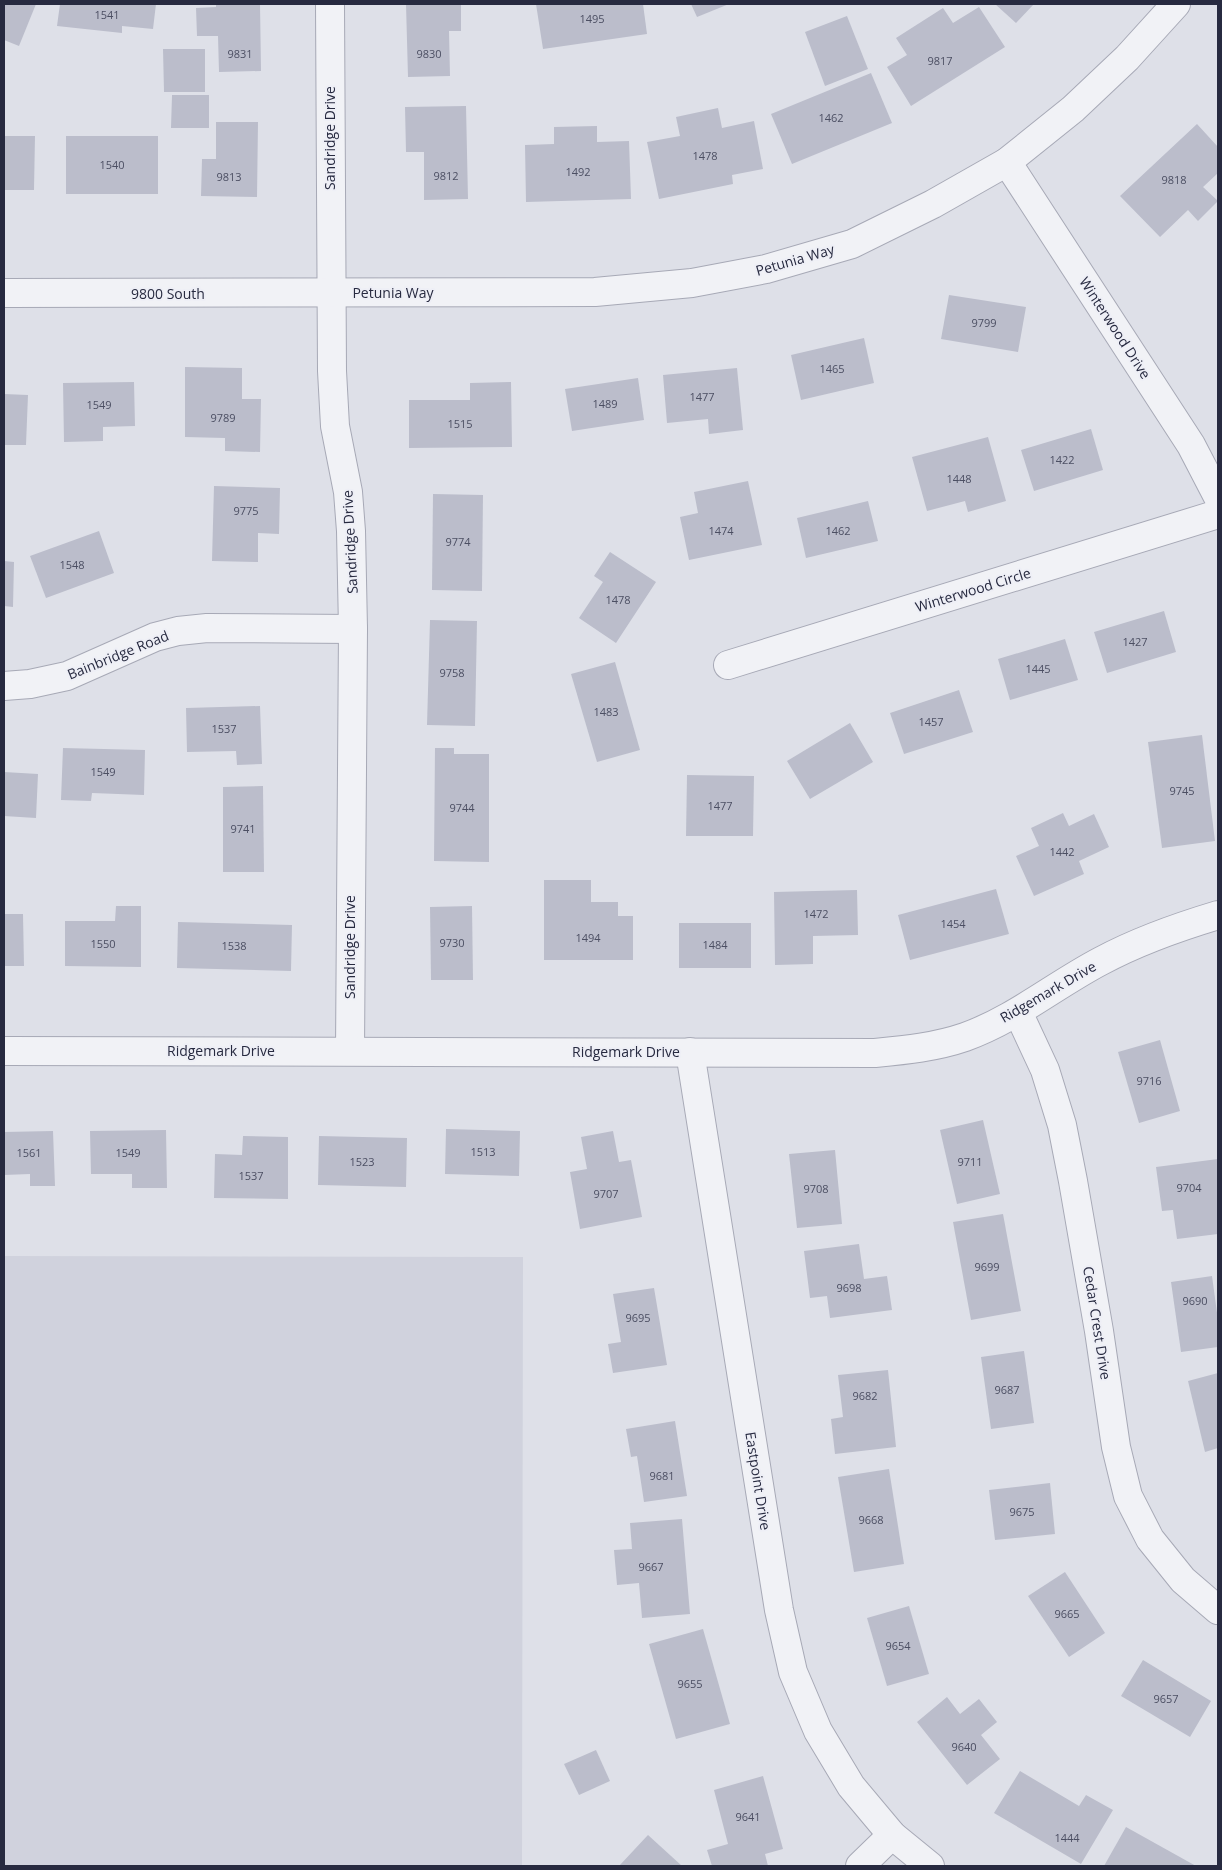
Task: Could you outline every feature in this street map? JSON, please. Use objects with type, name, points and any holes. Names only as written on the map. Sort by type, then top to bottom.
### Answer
[{"type":"street","name":"Sandridge Drive","points":[[330,4],[332,371],[336,426],[350,512],[353,629],[350,1051]]},
{"type":"street","name":"Petunia Way","points":[[332,294],[595,292],[692,283],[766,269],[852,244],[933,204],[1007,162],[1073,109],[1127,58],[1176,4]]},
{"type":"street","name":"Winterwood Drive","points":[[1007,162],[1191,445],[1218,497]]},
{"type":"street","name":"9800 South","points":[[4,293],[332,294]]},
{"type":"street","name":"Winterwood Circle","points":[[728,665],[1218,514]]},
{"type":"street","name":"Bainbridge Road","points":[[4,686],[30,684],[67,676],[155,637],[178,631],[207,628],[353,629]]},
{"type":"street","name":"Ridgemark Drive","points":[[4,1051],[875,1053],[926,1048],[965,1037],[1018,1012],[1101,960],[1166,931],[1218,916]]},
{"type":"street","name":"Cedar Crest Drive","points":[[1018,1012],[1045,1070],[1062,1125],[1074,1181],[1116,1447],[1128,1496],[1150,1540],[1183,1580],[1218,1610]]},
{"type":"street","name":"Eastpoint Drive","points":[[690,1052],[779,1610],[793,1672],[818,1731],[851,1786],[892,1834],[930,1866]]},
{"type":"street","points":[[860,1866],[892,1834]]},
{"type":"shaded area","points":[[4,1256],[523,1257],[522,1866],[4,1866]]},
{"type":"building","points":[[4,4],[36,4],[19,46],[4,40]]},
{"type":"building","points":[[60,4],[156,4],[153,29],[122,26],[122,33],[57,26]]},
{"type":"building","points":[[216,4],[260,4],[261,71],[219,72],[218,36],[197,36],[196,8],[216,7]]},
{"type":"building","points":[[406,4],[461,4],[461,31],[449,31],[450,76],[408,77]]},
{"type":"building","points":[[536,4],[643,4],[647,34],[543,49]]},
{"type":"building","points":[[691,4],[729,4],[697,17]]},
{"type":"building","points":[[995,4],[1034,4],[1016,23]]},
{"type":"building","points":[[979,7],[1005,47],[911,106],[887,67],[907,55],[896,38],[943,8],[953,23]]},
{"type":"building","points":[[847,16],[868,69],[825,86],[805,32]]},
{"type":"building","points":[[163,49],[205,49],[205,92],[164,92]]},
{"type":"building","points":[[871,73],[892,123],[792,164],[771,114]]},
{"type":"building","points":[[172,95],[209,95],[209,128],[171,128]]},
{"type":"building","points":[[466,106],[468,199],[424,200],[424,152],[406,152],[405,107]]},
{"type":"building","points":[[718,108],[722,128],[754,121],[763,169],[732,175],[733,184],[659,199],[647,142],[680,136],[676,117]]},
{"type":"building","points":[[216,122],[258,122],[257,197],[201,196],[202,159],[216,159]]},
{"type":"building","points":[[1197,124],[1218,147],[1218,173],[1203,187],[1218,201],[1198,221],[1188,210],[1160,237],[1120,196]]},
{"type":"building","points":[[597,126],[597,142],[629,141],[631,199],[526,202],[525,145],[554,144],[554,127]]},
{"type":"building","points":[[4,136],[35,136],[34,190],[4,190]]},
{"type":"building","points":[[66,136],[158,136],[158,194],[66,194]]},
{"type":"building","points":[[949,295],[1026,307],[1018,352],[941,339]]},
{"type":"building","points":[[864,338],[874,383],[801,400],[791,355]]},
{"type":"building","points":[[185,367],[242,368],[242,399],[261,399],[260,452],[225,451],[225,438],[185,437]]},
{"type":"building","points":[[737,368],[743,430],[709,434],[708,419],[667,423],[663,375]]},
{"type":"building","points":[[638,378],[644,420],[572,431],[565,389]]},
{"type":"building","points":[[134,382],[135,426],[103,427],[103,441],[64,442],[63,383]]},
{"type":"building","points":[[511,382],[512,447],[409,448],[409,400],[470,400],[470,383]]},
{"type":"building","points":[[4,394],[28,395],[26,445],[4,445]]},
{"type":"building","points":[[1091,429],[1103,470],[1034,491],[1021,450]]},
{"type":"building","points":[[988,437],[1006,501],[968,512],[965,501],[927,511],[912,457]]},
{"type":"building","points":[[748,481],[762,545],[689,560],[680,517],[698,513],[694,492]]},
{"type":"building","points":[[214,486],[280,488],[279,534],[258,533],[258,562],[212,561]]},
{"type":"building","points":[[433,494],[483,495],[482,591],[432,590]]},
{"type":"building","points":[[868,501],[878,541],[806,558],[797,518]]},
{"type":"building","points":[[99,531],[114,573],[46,598],[30,556]]},
{"type":"building","points":[[610,552],[656,582],[616,643],[579,618],[603,582],[594,576]]},
{"type":"building","points":[[4,561],[14,562],[13,607],[4,606]]},
{"type":"building","points":[[1164,611],[1176,652],[1107,673],[1094,632]]},
{"type":"building","points":[[430,620],[477,621],[475,726],[427,725]]},
{"type":"building","points":[[1065,639],[1078,680],[1010,700],[998,659]]},
{"type":"building","points":[[615,662],[640,750],[597,762],[571,674]]},
{"type":"building","points":[[959,690],[973,732],[904,754],[890,713]]},
{"type":"building","points":[[260,706],[262,764],[237,765],[236,751],[187,752],[186,708]]},
{"type":"building","points":[[850,723],[873,762],[810,799],[787,761]]},
{"type":"building","points":[[1202,735],[1215,841],[1162,848],[1148,742]]},
{"type":"building","points":[[63,748],[145,750],[144,795],[92,793],[91,801],[61,800]]},
{"type":"building","points":[[435,748],[454,748],[454,754],[489,754],[489,862],[434,861]]},
{"type":"building","points":[[4,772],[38,774],[36,818],[4,816]]},
{"type":"building","points":[[687,775],[754,776],[753,836],[686,836]]},
{"type":"building","points":[[263,786],[264,872],[223,872],[223,787]]},
{"type":"building","points":[[1063,813],[1069,826],[1094,814],[1109,847],[1079,861],[1084,874],[1034,896],[1016,856],[1039,846],[1031,828]]},
{"type":"building","points":[[544,880],[591,880],[591,902],[618,902],[618,916],[633,916],[633,960],[544,960]]},
{"type":"building","points":[[996,889],[1009,934],[910,960],[898,915]]},
{"type":"building","points":[[857,890],[858,935],[813,936],[813,964],[775,965],[774,892]]},
{"type":"building","points":[[116,906],[141,906],[141,967],[65,966],[65,921],[115,921]]},
{"type":"building","points":[[472,906],[473,980],[431,980],[430,907]]},
{"type":"building","points":[[4,914],[23,914],[24,966],[4,966]]},
{"type":"building","points":[[178,922],[292,925],[291,971],[177,968]]},
{"type":"building","points":[[679,923],[751,923],[751,968],[679,968]]},
{"type":"building","points":[[1160,1040],[1180,1111],[1139,1123],[1118,1052]]},
{"type":"building","points":[[983,1120],[1000,1194],[957,1204],[940,1130]]},
{"type":"building","points":[[446,1129],[520,1131],[519,1176],[445,1174]]},
{"type":"building","points":[[166,1130],[167,1188],[132,1188],[132,1174],[91,1174],[90,1131]]},
{"type":"building","points":[[53,1131],[55,1186],[30,1186],[30,1174],[4,1175],[4,1132]]},
{"type":"building","points":[[613,1131],[619,1162],[631,1160],[642,1217],[580,1229],[570,1172],[587,1169],[581,1137]]},
{"type":"building","points":[[243,1136],[288,1137],[288,1199],[214,1198],[215,1154],[242,1155]]},
{"type":"building","points":[[319,1136],[407,1138],[406,1187],[318,1185]]},
{"type":"building","points":[[835,1150],[842,1224],[797,1228],[789,1154]]},
{"type":"building","points":[[1218,1159],[1218,1234],[1177,1239],[1173,1210],[1162,1211],[1156,1167]]},
{"type":"building","points":[[1003,1214],[1021,1311],[971,1320],[953,1222]]},
{"type":"building","points":[[859,1244],[864,1279],[887,1276],[892,1310],[830,1318],[827,1296],[810,1298],[804,1251]]},
{"type":"building","points":[[1212,1276],[1218,1320],[1218,1347],[1181,1352],[1171,1282]]},
{"type":"building","points":[[654,1288],[667,1365],[613,1373],[608,1344],[621,1342],[613,1294]]},
{"type":"building","points":[[1024,1351],[1034,1423],[991,1429],[981,1357]]},
{"type":"building","points":[[888,1370],[896,1447],[835,1454],[831,1419],[843,1417],[838,1375]]},
{"type":"building","points":[[1218,1373],[1218,1448],[1205,1452],[1188,1381]]},
{"type":"building","points":[[675,1421],[687,1496],[644,1502],[637,1456],[631,1457],[626,1429]]},
{"type":"building","points":[[889,1469],[904,1564],[854,1572],[838,1477]]},
{"type":"building","points":[[1050,1483],[1055,1534],[995,1540],[989,1490]]},
{"type":"building","points":[[682,1519],[690,1614],[642,1618],[639,1583],[617,1585],[614,1550],[632,1549],[630,1523]]},
{"type":"building","points":[[1065,1572],[1105,1633],[1069,1657],[1028,1596]]},
{"type":"building","points":[[909,1606],[929,1674],[887,1686],[867,1618]]},
{"type":"building","points":[[703,1629],[730,1724],[676,1739],[649,1644]]},
{"type":"building","points":[[1143,1660],[1211,1701],[1190,1737],[1121,1696]]},
{"type":"building","points":[[947,1697],[960,1714],[979,1699],[997,1722],[981,1735],[1000,1759],[967,1785],[917,1722]]},
{"type":"building","points":[[596,1750],[610,1781],[579,1795],[564,1764]]},
{"type":"building","points":[[1020,1771],[1079,1806],[1086,1795],[1113,1810],[1081,1864],[994,1813]]},
{"type":"building","points":[[763,1776],[783,1849],[765,1854],[768,1866],[712,1866],[707,1850],[728,1844],[714,1790]]},
{"type":"building","points":[[1126,1827],[1196,1866],[1104,1866]]},
{"type":"building","points":[[648,1835],[682,1866],[619,1866]]}]
